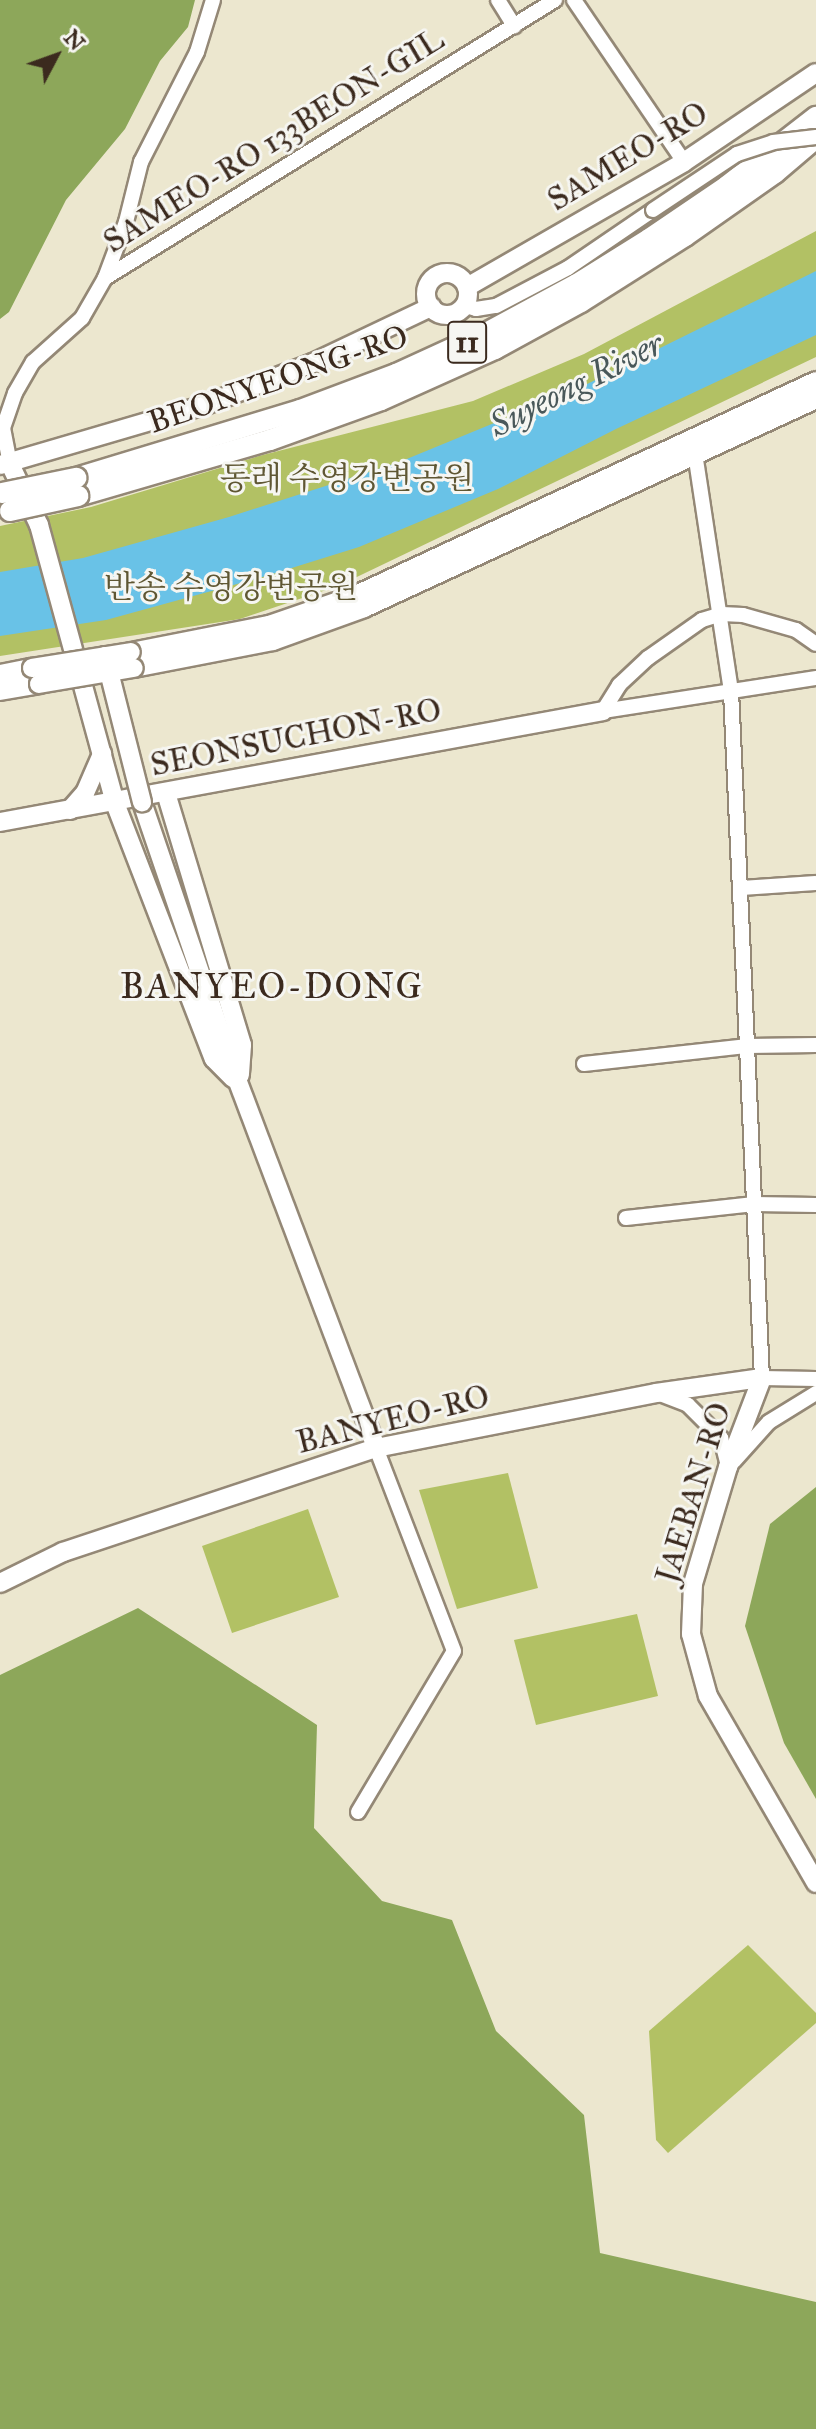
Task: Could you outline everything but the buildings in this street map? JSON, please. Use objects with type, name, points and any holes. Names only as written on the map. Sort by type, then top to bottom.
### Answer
[{"type":"highway","name":"BEONYEONG-RO","points":[[77,487],[396,374],[486,333],[577,284],[649,239],[727,186],[816,117]]},
{"type":"highway","name":"BEONYEONG-RO","points":[[77,487],[284,435],[381,400],[495,349],[581,302],[685,236],[816,138]]},
{"type":"highway","name":"11","points":[[3,503],[77,487]]},
{"type":"main road","name":"SAMEO-RO","points":[[467,287],[684,162],[816,73]]},
{"type":"main road","points":[[452,274],[467,287],[465,306],[448,315],[431,307],[428,286],[438,276],[452,274]]},
{"type":"main road","points":[[236,1075],[214,1059],[115,803],[39,525],[5,464],[205,405],[313,363],[431,307]]},
{"type":"main road","points":[[132,660],[269,625],[356,595],[816,381]]},
{"type":"main road","points":[[0,674],[36,676],[273,641],[364,608],[816,399]]},
{"type":"main road","points":[[107,664],[142,802],[236,1075],[376,1448]]},
{"type":"main road","points":[[0,691],[36,676]]},
{"type":"main road","name":"SEONSUCHON-RO","points":[[0,822],[603,711]]},
{"type":"main road","points":[[70,810],[85,793],[102,754]]},
{"type":"main road","points":[[166,793],[242,1045],[236,1075]]},
{"type":"main road","name":"BANYEO-RO","points":[[0,1583],[63,1552],[376,1448],[656,1393],[762,1378]]},
{"type":"main road","name":"JAEBAN-RO","points":[[762,1378],[728,1467],[693,1584],[691,1634],[708,1696],[816,1883]]},
{"type":"street","points":[[5,464],[3,428],[24,374],[54,340],[82,318],[105,278],[126,222],[141,162],[197,52],[213,0]]},
{"type":"street","points":[[498,0],[514,26]]},
{"type":"street","name":"SAMEO-RO 133BEON-GIL","points":[[105,278],[555,0]]},
{"type":"street","points":[[574,0],[684,162]]},
{"type":"street","points":[[465,306],[476,309],[496,306],[568,268],[737,154],[773,142],[816,138]]},
{"type":"street","points":[[695,453],[722,614],[731,691],[762,1378]]},
{"type":"street","points":[[603,711],[619,685],[648,658],[702,620],[722,614],[743,615],[796,630],[816,644]]},
{"type":"street","name":"SEONSUCHON-RO","points":[[603,711],[816,678]]},
{"type":"street","points":[[741,888],[816,883]]},
{"type":"street","points":[[584,1064],[748,1046],[816,1045]]},
{"type":"street","points":[[626,1218],[754,1204],[816,1205]]},
{"type":"street","name":"BANYEO-RO","points":[[762,1378],[816,1379]]},
{"type":"street","points":[[656,1393],[688,1405],[721,1438],[728,1467]]},
{"type":"street","points":[[728,1467],[769,1422],[816,1393]]},
{"type":"street","points":[[358,1812],[454,1651],[376,1448]]},
{"type":"green space","points":[[0,0],[195,0],[188,27],[160,61],[125,129],[66,200],[9,312],[0,319]]},
{"type":"green space","points":[[816,231],[816,357],[338,586],[240,619],[0,656],[0,526],[91,507],[259,456],[473,401],[584,354]]},
{"type":"green space","points":[[508,1473],[538,1588],[457,1609],[419,1490]]},
{"type":"green space","points":[[816,1487],[816,1799],[784,1743],[745,1626],[770,1524]]},
{"type":"green space","points":[[308,1509],[339,1597],[232,1633],[202,1546]]},
{"type":"green space","points":[[138,1608],[317,1725],[314,1828],[382,1901],[452,1920],[496,2031],[584,2115],[600,2253],[816,2302],[816,2429],[0,2429],[0,1675]]},
{"type":"green space","points":[[637,1614],[658,1696],[536,1725],[514,1640]]},
{"type":"green space","points":[[748,1945],[816,2013],[816,2023],[668,2153],[656,2140],[649,2031]]},
{"type":"water","points":[[816,271],[816,335],[616,429],[498,489],[359,547],[266,576],[106,620],[0,636],[0,572],[83,558],[229,517],[397,463],[577,389]]},
{"type":"district","name":"BANYEO-DONG","points":[[272,987]]},
{"type":"water label","name":"Suyeong River","points":[[576,384]]},
{"type":"park label","name":"동래 수영강변공원","points":[[347,479]]},
{"type":"park label","name":"반송 수영강변공원","points":[[231,588]]}]
